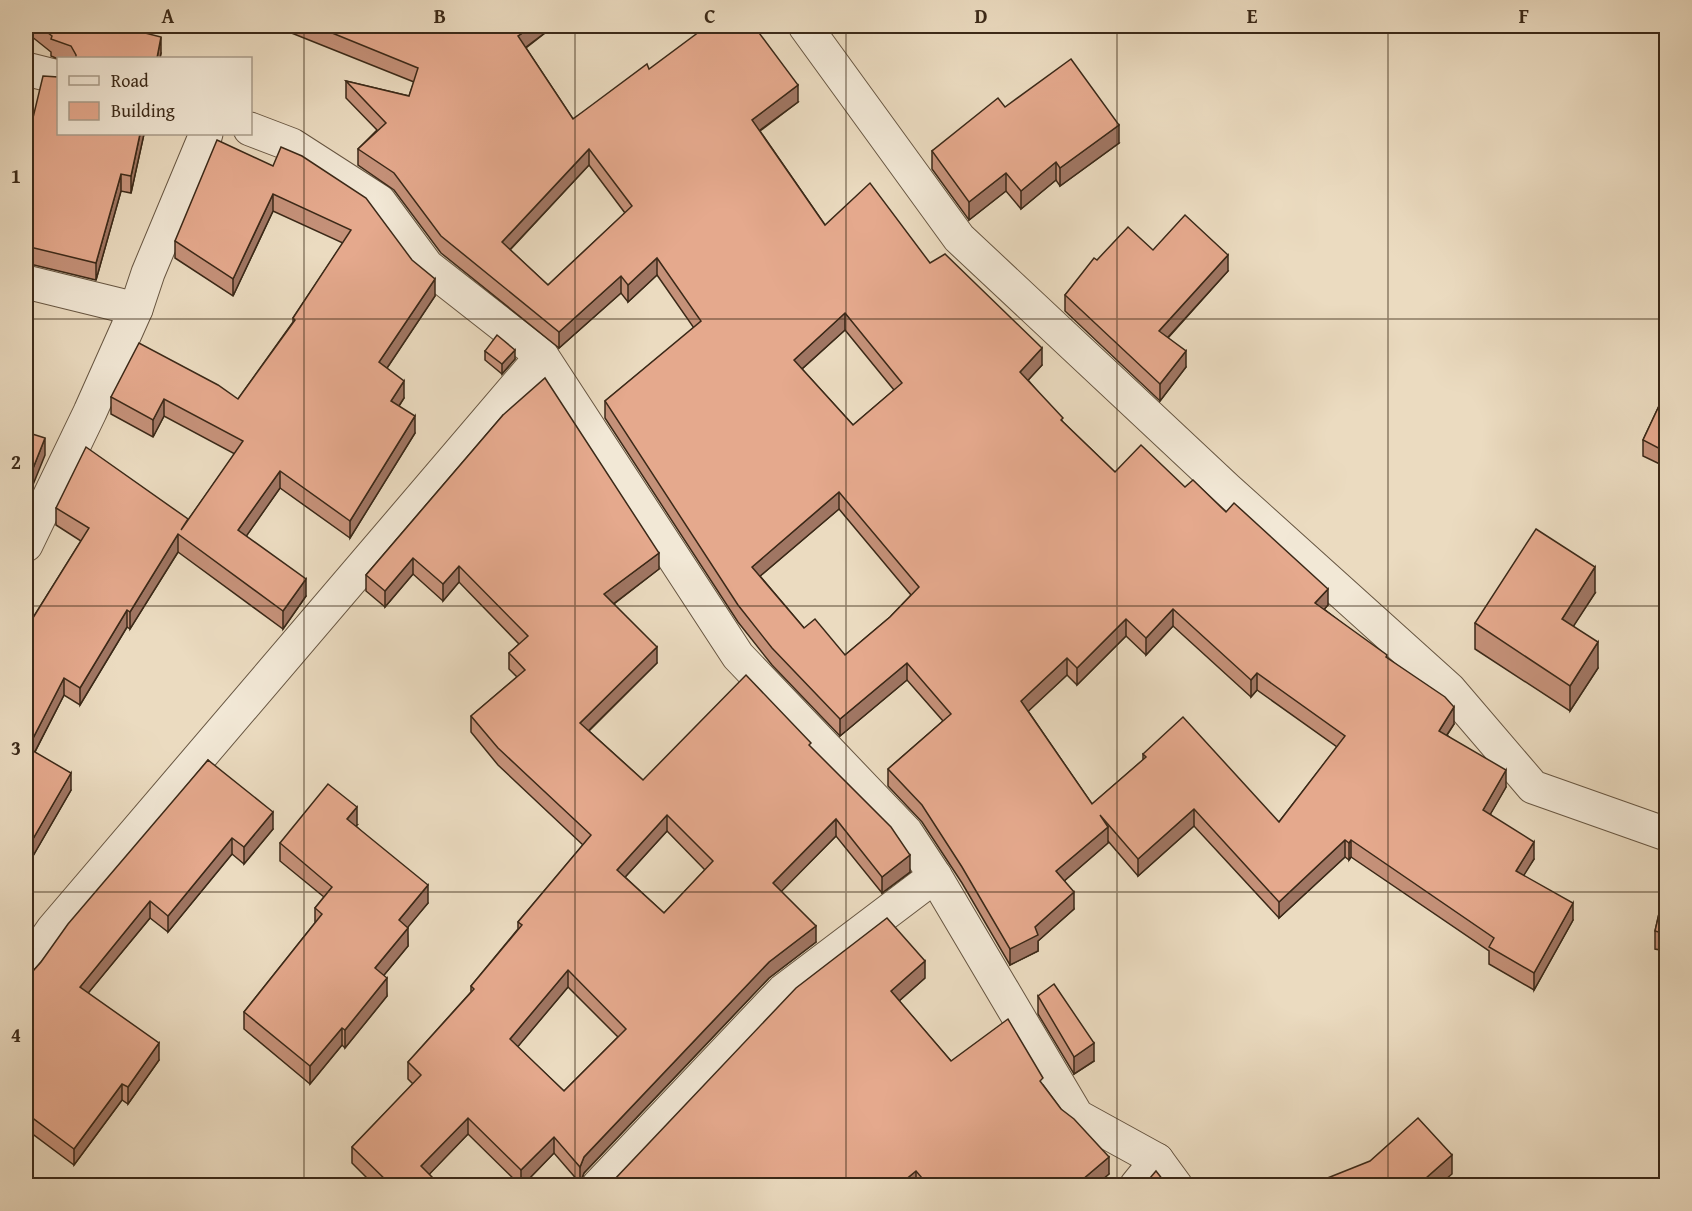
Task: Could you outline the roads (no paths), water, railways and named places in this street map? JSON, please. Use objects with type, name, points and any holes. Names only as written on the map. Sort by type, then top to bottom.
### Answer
[{"type":"street","points":[[805,26],[959,238],[1227,489],[1449,689],[1533,787],[1666,834]]},
{"type":"street","points":[[26,69],[57,77]]},
{"type":"street","points":[[252,130],[292,145],[379,201],[427,266],[542,356],[738,656],[906,832],[935,876],[1077,1116],[1166,1173]]},
{"type":"street","points":[[26,545],[90,412],[136,309],[148,273],[206,135]]},
{"type":"street","points":[[26,282],[136,309]]},
{"type":"street","points":[[26,968],[53,929],[542,356]]},
{"type":"street","points":[[598,1185],[783,991],[935,876]]},
{"type":"street","points":[[1136,1185],[1166,1173]]}]
